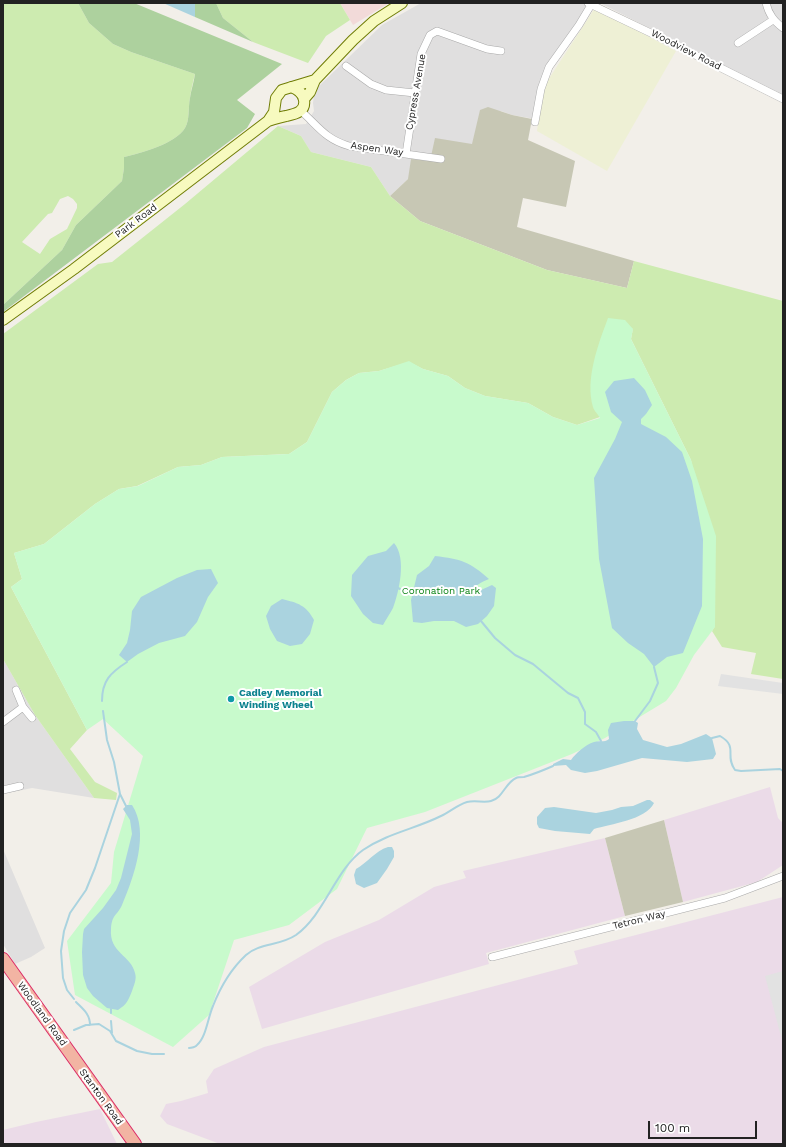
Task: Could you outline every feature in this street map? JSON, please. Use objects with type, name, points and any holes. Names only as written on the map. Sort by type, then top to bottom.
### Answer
[{"type":"highway","name":"Woodland Road","points":[[3,959],[67,1050]]},
{"type":"highway","name":"Stanton Road","points":[[67,1050],[135,1144]]},
{"type":"main road","name":"Park Road","points":[[268,121],[296,114],[301,111],[304,100],[310,92],[315,80],[374,21],[402,3]]},
{"type":"main road","name":"Park Road","points":[[3,320],[74,269],[268,121],[274,112],[278,93],[282,90],[315,80]]},
{"type":"main road","points":[[291,87],[300,92],[304,100]]},
{"type":"main road","points":[[276,102],[279,112],[287,116]]},
{"type":"street","points":[[766,3],[773,20],[783,28]]},
{"type":"street","points":[[535,122],[540,89],[550,67],[579,25],[590,4]]},
{"type":"street","name":"Woodview Road","points":[[590,4],[783,99]]},
{"type":"street","points":[[738,42],[773,20]]},
{"type":"street","name":"Cypress Avenue","points":[[406,154],[421,54],[430,35],[437,31],[487,49],[501,51]]},
{"type":"street","points":[[346,66],[371,84],[386,90],[415,93]]},
{"type":"street","name":"Aspen Way","points":[[301,111],[329,138],[338,143],[349,146],[441,159]]},
{"type":"street","points":[[16,690],[23,707],[32,718]]},
{"type":"street","points":[[3,722],[23,707]]},
{"type":"street","points":[[3,790],[20,786]]},
{"type":"street","name":"Tetron Way","points":[[492,957],[725,898],[783,876]]},
{"type":"shaded area","points":[[340,3],[389,3],[353,25]]},
{"type":"shaded area","points":[[421,3],[597,3],[539,84],[535,119],[512,115],[501,111],[472,144],[430,161],[390,196],[371,167],[311,152],[301,136],[278,126],[306,124],[314,111],[314,95],[317,88],[382,25]]},
{"type":"shaded area","points":[[600,3],[783,3],[783,96]]},
{"type":"shaded area","points":[[595,8],[676,51],[607,171],[537,131],[542,94],[548,80]]},
{"type":"shaded area","points":[[488,107],[512,115],[532,119],[528,140],[575,161],[566,207],[523,198],[517,227],[634,261],[627,288],[547,270],[420,221],[390,196],[408,179],[411,159],[430,161],[435,138],[472,144],[480,110]]},
{"type":"shaded area","points":[[3,659],[35,715],[94,798],[32,788],[3,794]]},
{"type":"shaded area","points":[[721,674],[783,683],[783,694],[718,686]]},
{"type":"shaded area","points":[[770,787],[778,818],[783,823],[783,865],[757,882],[683,902],[664,820]]},
{"type":"shaded area","points":[[664,820],[683,902],[625,916],[605,838]]},
{"type":"shaded area","points":[[605,838],[625,916],[486,953],[489,964],[262,1029],[249,987],[325,942],[379,920],[434,887],[466,878],[463,871]]},
{"type":"shaded area","points":[[3,849],[45,948],[31,957],[15,964],[3,944]]},
{"type":"shaded area","points":[[783,897],[783,1144],[220,1144],[167,1124],[160,1116],[166,1104],[208,1093],[206,1081],[214,1069],[264,1047],[578,964],[574,951]]},
{"type":"shaded area","points":[[783,971],[783,1044],[765,976]]},
{"type":"shaded area","points":[[100,1109],[117,1144],[3,1144],[3,1130]]},
{"type":"green space","points":[[3,3],[78,3],[89,23],[113,44],[131,52],[195,74],[190,95],[188,121],[185,128],[174,139],[157,147],[124,157],[122,181],[76,225],[62,250],[3,305]],"holes":[[[68,196],[77,204],[77,208],[67,229],[50,239],[40,254],[22,242],[48,214],[52,213],[60,199]]]},
{"type":"green space","points":[[78,3],[134,3],[282,64],[237,100],[255,114],[247,128],[3,312],[3,305],[62,250],[76,225],[122,181],[124,157],[157,147],[174,139],[185,128],[188,121],[189,102],[195,74],[131,52],[113,44],[89,23]]},
{"type":"green space","points":[[195,3],[216,3],[223,18],[253,42],[195,17]]},
{"type":"green space","points":[[216,3],[340,3],[350,20],[326,36],[308,63],[253,42],[223,18]]},
{"type":"green space","points":[[278,126],[301,136],[311,152],[371,167],[390,196],[420,221],[547,270],[627,288],[634,261],[783,301],[783,679],[751,674],[756,653],[722,647],[712,631],[715,626],[691,460],[631,339],[633,328],[600,417],[577,425],[553,417],[528,403],[485,396],[465,388],[448,376],[423,369],[409,362],[379,371],[359,373],[346,380],[332,392],[307,442],[289,454],[222,457],[201,465],[178,467],[137,486],[119,489],[95,504],[44,544],[14,553],[22,579],[11,587],[87,730],[70,749],[95,782],[117,793],[116,800],[94,798],[35,715],[3,659],[3,334],[98,264],[112,262],[185,204]]},
{"type":"green space","name":"Coronation Park","points":[[608,318],[625,320],[633,329],[631,339],[691,460],[716,536],[715,627],[694,655],[676,688],[666,701],[605,738],[572,754],[425,812],[367,828],[337,889],[289,925],[234,940],[209,1015],[173,1047],[75,995],[67,941],[111,883],[114,852],[143,756],[103,719],[87,730],[11,587],[22,579],[14,553],[44,544],[95,504],[119,489],[138,486],[178,467],[201,465],[222,457],[289,454],[307,442],[332,392],[346,380],[359,373],[379,371],[409,361],[423,369],[448,376],[465,388],[485,396],[528,403],[553,417],[577,425],[600,418],[593,407],[591,385],[594,362],[600,339]]},
{"type":"water","points":[[163,3],[195,3],[195,17]]},
{"type":"water","points":[[634,378],[645,390],[652,405],[641,419],[641,424],[666,437],[682,452],[692,481],[703,539],[702,606],[683,653],[667,657],[654,667],[644,654],[628,643],[612,628],[599,559],[594,478],[615,439],[622,422],[611,412],[605,392],[614,381]]},
{"type":"water","points":[[394,543],[398,549],[400,557],[401,575],[398,593],[393,608],[383,625],[373,623],[363,614],[351,596],[352,575],[368,556],[386,551]]},
{"type":"water","points":[[435,556],[452,558],[465,562],[489,579],[480,583],[473,589],[469,594],[473,597],[481,590],[492,585],[496,588],[494,606],[487,616],[478,624],[466,627],[454,621],[434,621],[422,623],[413,622],[411,600],[417,575],[429,566]]},
{"type":"water","points":[[211,569],[218,583],[208,597],[197,622],[185,636],[159,643],[138,654],[127,662],[119,655],[127,643],[132,611],[141,597],[177,578],[197,570]]},
{"type":"water","points":[[282,599],[301,605],[308,611],[314,620],[310,634],[302,644],[290,646],[277,641],[270,629],[266,616],[271,606]]},
{"type":"water","points":[[635,721],[638,723],[637,729],[643,740],[667,747],[681,744],[706,734],[712,738],[716,754],[713,759],[687,762],[642,758],[585,773],[571,770],[566,765],[553,766],[553,764],[563,759],[571,760],[575,755],[591,743],[609,739],[608,730],[611,723]]},
{"type":"water","points":[[647,800],[654,803],[644,814],[594,829],[590,834],[539,828],[537,824],[537,817],[545,808],[554,807],[596,813],[621,807],[633,806]]},
{"type":"water","points":[[127,805],[132,805],[137,816],[140,828],[140,841],[131,881],[122,905],[112,920],[111,937],[117,949],[133,967],[136,978],[128,1000],[118,1010],[107,1008],[93,996],[87,988],[83,975],[82,952],[84,929],[103,908],[116,890],[121,878],[132,834],[130,820],[123,809]]},
{"type":"water","points":[[392,847],[394,857],[377,883],[364,888],[356,884],[354,875],[356,869],[379,851]]},
{"type":"waterway","points":[[481,621],[495,638],[515,655],[533,664],[568,693],[578,698],[585,712],[585,724],[596,732],[601,741]]},
{"type":"waterway","points":[[102,701],[102,694],[108,678],[127,662]]},
{"type":"waterway","points":[[635,721],[650,701],[658,683],[654,667]]},
{"type":"waterway","points":[[74,999],[67,990],[63,978],[61,951],[64,931],[70,913],[86,890],[95,868],[120,794],[114,762],[107,740],[103,711]]},
{"type":"waterway","points":[[712,738],[720,736],[729,744],[732,765],[735,770],[780,769],[783,771]]},
{"type":"waterway","points":[[189,1048],[196,1046],[203,1038],[211,1011],[219,992],[226,979],[241,960],[257,948],[290,939],[306,926],[315,916],[345,869],[363,850],[382,839],[441,816],[463,803],[470,801],[491,801],[498,797],[512,780],[519,777],[528,776],[553,766]]},
{"type":"waterway","points":[[120,794],[126,806]]},
{"type":"waterway","points":[[76,1002],[84,1009],[90,1021],[90,1025]]},
{"type":"waterway","points":[[111,1021],[112,1033]]},
{"type":"waterway","points":[[74,1030],[86,1025],[99,1024],[110,1031],[116,1041],[137,1051],[152,1054],[164,1054]]},
{"type":"place","name":"Cadley Memorial Winding Wheel","points":[[231,699]]}]
